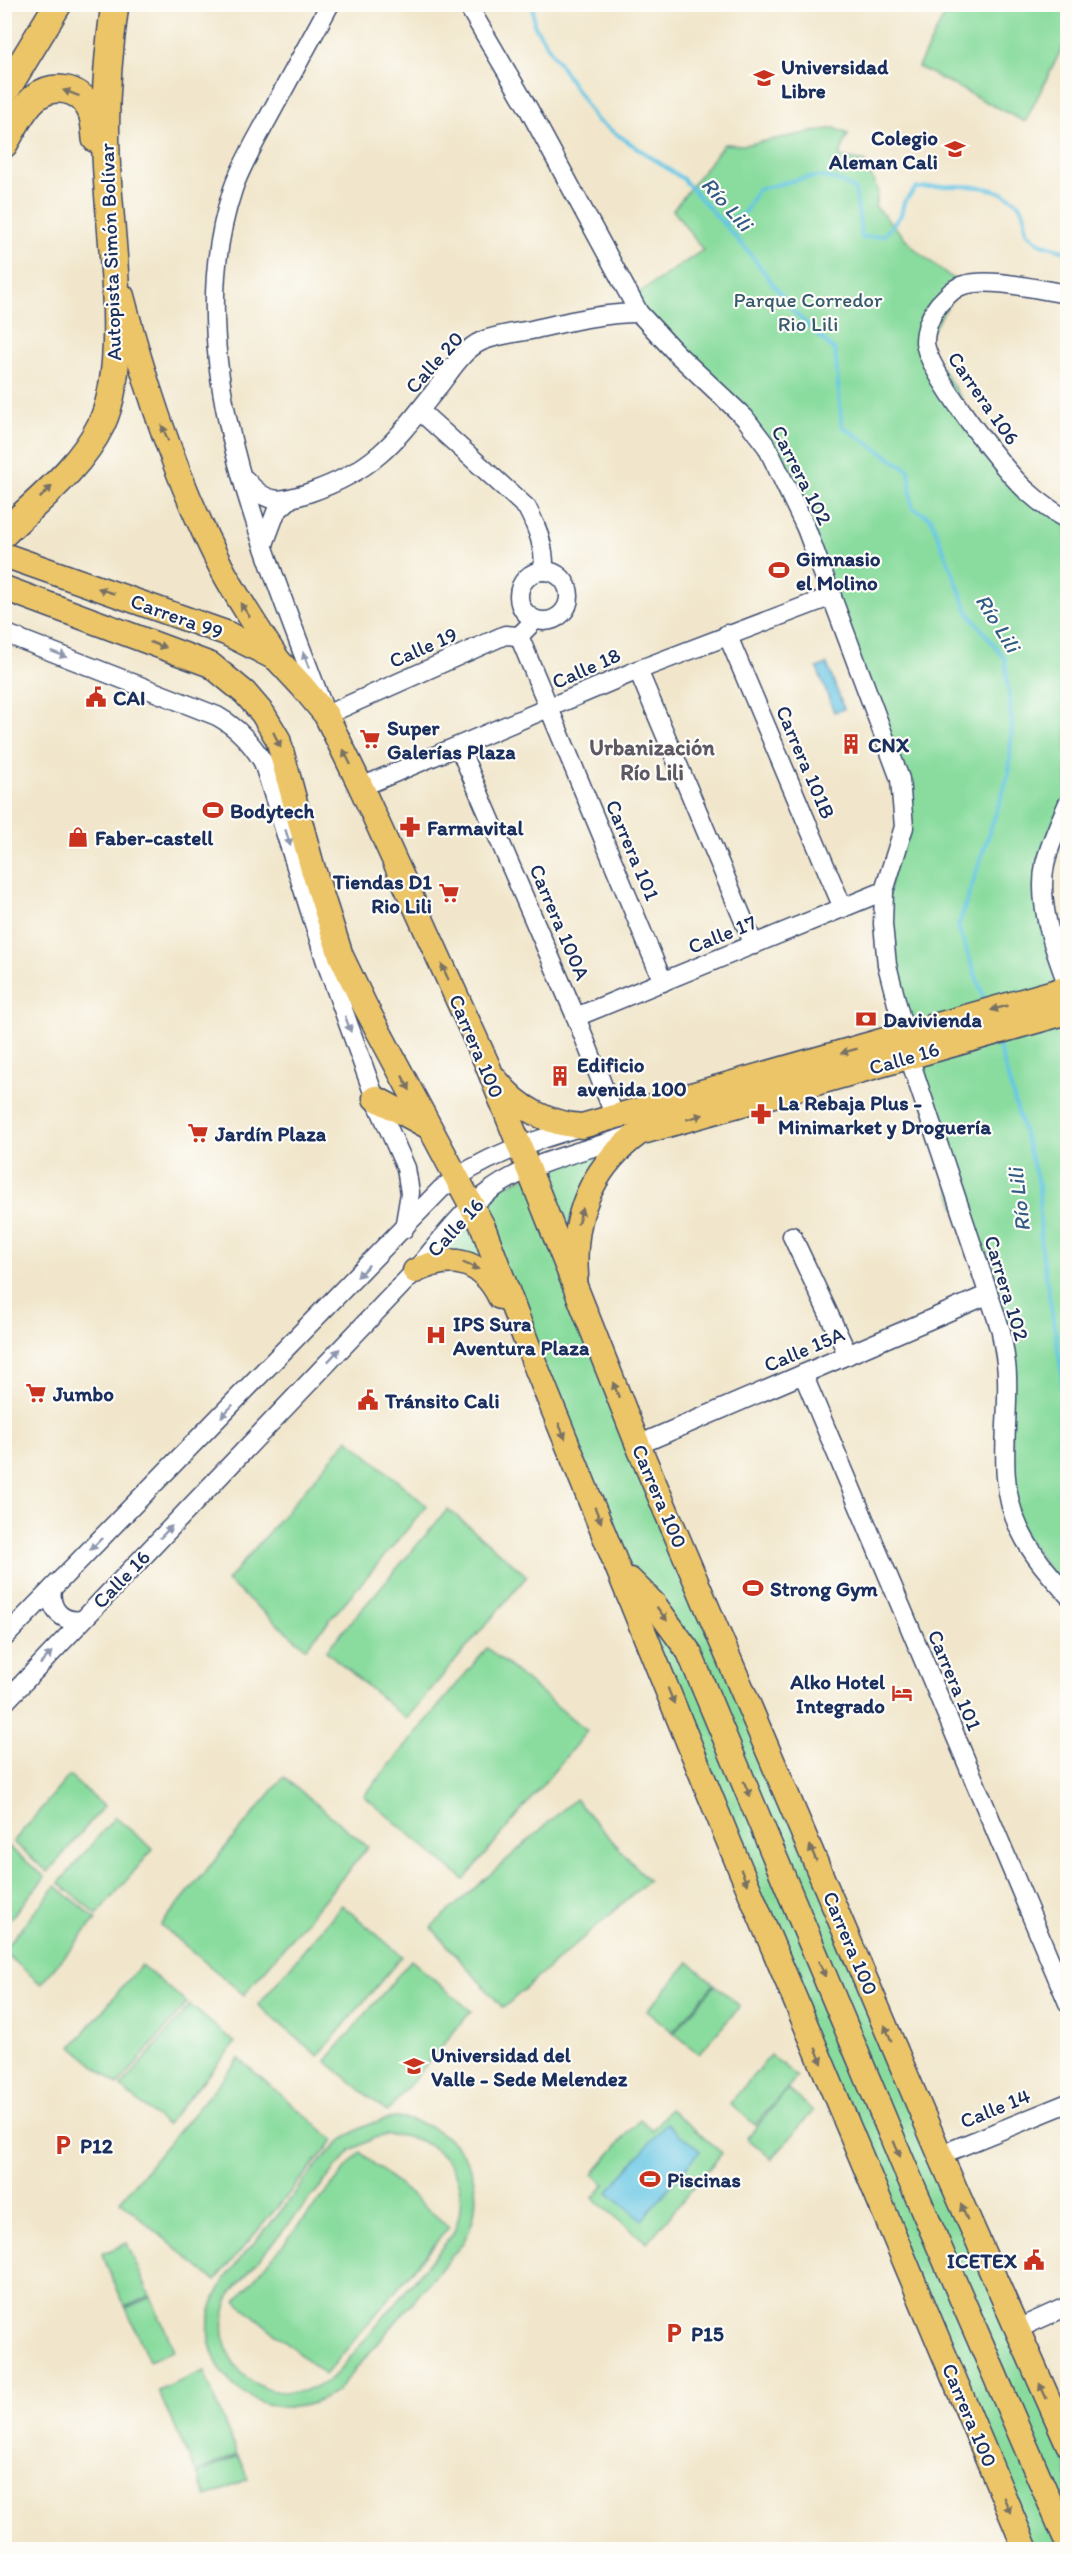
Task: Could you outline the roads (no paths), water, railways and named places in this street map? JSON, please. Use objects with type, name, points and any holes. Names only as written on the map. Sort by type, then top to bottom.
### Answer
[{"type":"highway","points":[[8,83],[58,4]]},
{"type":"highway","name":"Autopista Simón Bolívar","points":[[4,533],[73,465],[90,445],[110,400],[116,356],[114,266],[109,223],[106,152],[107,57],[116,4]]},
{"type":"highway","points":[[4,144],[26,109],[41,93],[63,89],[80,95],[93,114],[109,223]]},
{"type":"main road","points":[[114,266],[145,382],[188,490],[220,566],[277,658]]},
{"type":"main road","name":"Carrera 99","points":[[4,555],[226,633],[277,658],[326,715]]},
{"type":"main road","name":"Carrera 99","points":[[4,588],[212,666],[245,693]]},
{"type":"main road","name":"Carrera 100","points":[[245,693],[263,714],[278,739],[305,869],[341,956],[483,1227],[534,1362],[622,1572],[729,1842],[1026,2550]]},
{"type":"main road","name":"Carrera 100","points":[[326,715],[487,1064],[638,1445],[1015,2330],[1068,2444]]},
{"type":"main road","name":"Calle 16","points":[[639,1132],[907,1046],[1052,1009],[1068,987]]},
{"type":"main road","name":"Calle 16","points":[[582,1126],[907,1046]]},
{"type":"main road","points":[[487,1064],[505,1090],[529,1110],[550,1121],[582,1126]]},
{"type":"main road","points":[[375,1098],[429,1126]]},
{"type":"main road","points":[[577,1295],[576,1236],[585,1199],[609,1159],[639,1132]]},
{"type":"main road","points":[[415,1271],[432,1262],[445,1261],[464,1263],[480,1270],[498,1292],[534,1362]]},
{"type":"main road","points":[[622,1572],[654,1604],[689,1652],[905,2168],[1068,2544]]},
{"type":"street","name":"Carrera 100","points":[[326,715],[264,544],[221,399],[215,348],[214,285],[220,242],[233,188],[330,4]]},
{"type":"street","name":"Carrera 102","points":[[467,4],[528,108],[639,313],[676,353],[746,418],[767,447],[806,528],[832,596],[900,778],[904,827],[884,891],[887,965],[907,1046],[987,1295],[1001,1331],[1007,1375],[1005,1470],[1009,1500],[1018,1527],[1037,1561],[1068,1596]]},
{"type":"street","name":"Carrera 106","points":[[1068,294],[980,282],[961,285],[935,309],[927,327],[925,342],[928,356],[942,382],[1005,467],[1025,490],[1068,520]]},
{"type":"street","name":"Calle 20","points":[[243,476],[262,496],[276,500],[290,500],[342,482],[363,470],[383,453],[464,355],[481,341],[604,313],[639,313]]},
{"type":"street","points":[[420,411],[528,508],[537,527],[545,556],[543,571]]},
{"type":"street","points":[[264,544],[276,512],[290,500]]},
{"type":"street","points":[[543,571],[560,577],[569,592],[569,601],[560,616],[544,622],[535,620],[520,606],[519,592],[525,580],[543,571]]},
{"type":"street","name":"Calle 18","points":[[361,787],[638,670],[727,634],[832,596]]},
{"type":"street","points":[[519,636],[535,620]]},
{"type":"street","name":"Carrera 100","points":[[4,633],[217,716],[253,745],[263,762],[305,869],[327,965],[375,1098],[407,1175],[410,1193],[404,1229]]},
{"type":"street","name":"Carrera 101B","points":[[727,634],[843,908]]},
{"type":"street","name":"Calle 19","points":[[326,715],[505,635],[519,636]]},
{"type":"street","name":"Carrera 101","points":[[519,636],[663,982]]},
{"type":"street","points":[[638,670],[754,945]]},
{"type":"street","name":"Carrera 100A","points":[[459,747],[576,1017],[615,1117]]},
{"type":"street","points":[[1068,803],[1046,864],[1043,893],[1056,952],[1068,987]]},
{"type":"street","name":"Calle 17","points":[[576,1017],[884,891]]},
{"type":"street","name":"Calle 16","points":[[4,1638],[456,1178],[473,1166],[519,1146],[582,1126]]},
{"type":"street","name":"Calle 16","points":[[6,1698],[415,1271],[471,1206],[488,1192],[528,1171],[639,1132]]},
{"type":"street","points":[[792,1236],[848,1355]]},
{"type":"street","name":"Calle 15A","points":[[638,1445],[987,1295]]},
{"type":"street","name":"Carrera 101","points":[[803,1374],[1068,2003]]},
{"type":"street","points":[[52,1589],[52,1605],[56,1612],[68,1620],[82,1620]]},
{"type":"street","name":"Calle 14","points":[[940,2155],[1068,2103]]},
{"type":"street","points":[[1015,2330],[1068,2306]]},
{"type":"water","points":[[827,664],[844,709],[834,712],[817,668]]},
{"type":"water","points":[[666,2123],[700,2151],[642,2220],[608,2192]]},
{"type":"waterway","name":"Río Lili","points":[[533,4],[534,25],[596,120],[683,179],[748,251],[794,312],[835,351],[842,426],[909,470],[912,507],[931,518],[968,612],[1005,659],[1012,725],[1009,774],[958,927],[986,1004]]},
{"type":"waterway","points":[[723,224],[744,213],[758,189],[819,177],[831,178],[855,190],[862,238],[884,235],[901,215],[904,202],[916,188],[973,186],[1001,192],[1013,199],[1023,210],[1026,231],[1039,243],[1068,252]]},
{"type":"waterway","name":"Río Lili","points":[[997,1040],[1039,1185],[1041,1246],[1062,1374],[1061,1446],[1068,1482]]},
{"type":"place","name":"Universidad Libre","points":[[764,78]]},
{"type":"place","name":"Colegio Aleman Cali","points":[[955,149]]},
{"type":"place","name":"Gimnasio el Molino","points":[[779,570]]},
{"type":"place","name":"CAI","points":[[96,697]]},
{"type":"place","name":"Super Galerías Plaza","points":[[370,739]]},
{"type":"place","name":"CNX","points":[[851,744]]},
{"type":"place","name":"Bodytech","points":[[213,810]]},
{"type":"place","name":"Farmavital","points":[[410,827]]},
{"type":"place","name":"Faber-castell","points":[[78,837]]},
{"type":"place","name":"Tiendas D1 Rio Lili","points":[[449,893]]},
{"type":"place","name":"Davivienda","points":[[866,1019]]},
{"type":"place","name":"Edificio avenida 100","points":[[560,1076]]},
{"type":"place","name":"La Rebaja Plus - Minimarket y Droguería","points":[[761,1114]]},
{"type":"place","name":"Jardín Plaza","points":[[198,1133]]},
{"type":"place","name":"IPS Sura Aventura Plaza","points":[[436,1335]]},
{"type":"place","name":"Jumbo","points":[[36,1393]]},
{"type":"place","name":"Tránsito Cali","points":[[368,1400]]},
{"type":"place","name":"Strong Gym","points":[[753,1588]]},
{"type":"place","name":"Alko Hotel Integrado","points":[[902,1693]]},
{"type":"place","name":"Universidad del Valle - Sede Melendez","points":[[414,2066]]},
{"type":"place","name":"P12","points":[[63,2145]]},
{"type":"place","name":"Piscinas","points":[[650,2179]]},
{"type":"place","name":"ICETEX","points":[[1034,2260]]},
{"type":"place","name":"P15","points":[[674,2333]]},
{"type":"district","name":"Urbanización Río Lili","points":[[652,760]]},
{"type":"park label","name":"Parque Corredor Rio Lili","points":[[808,311]]}]
